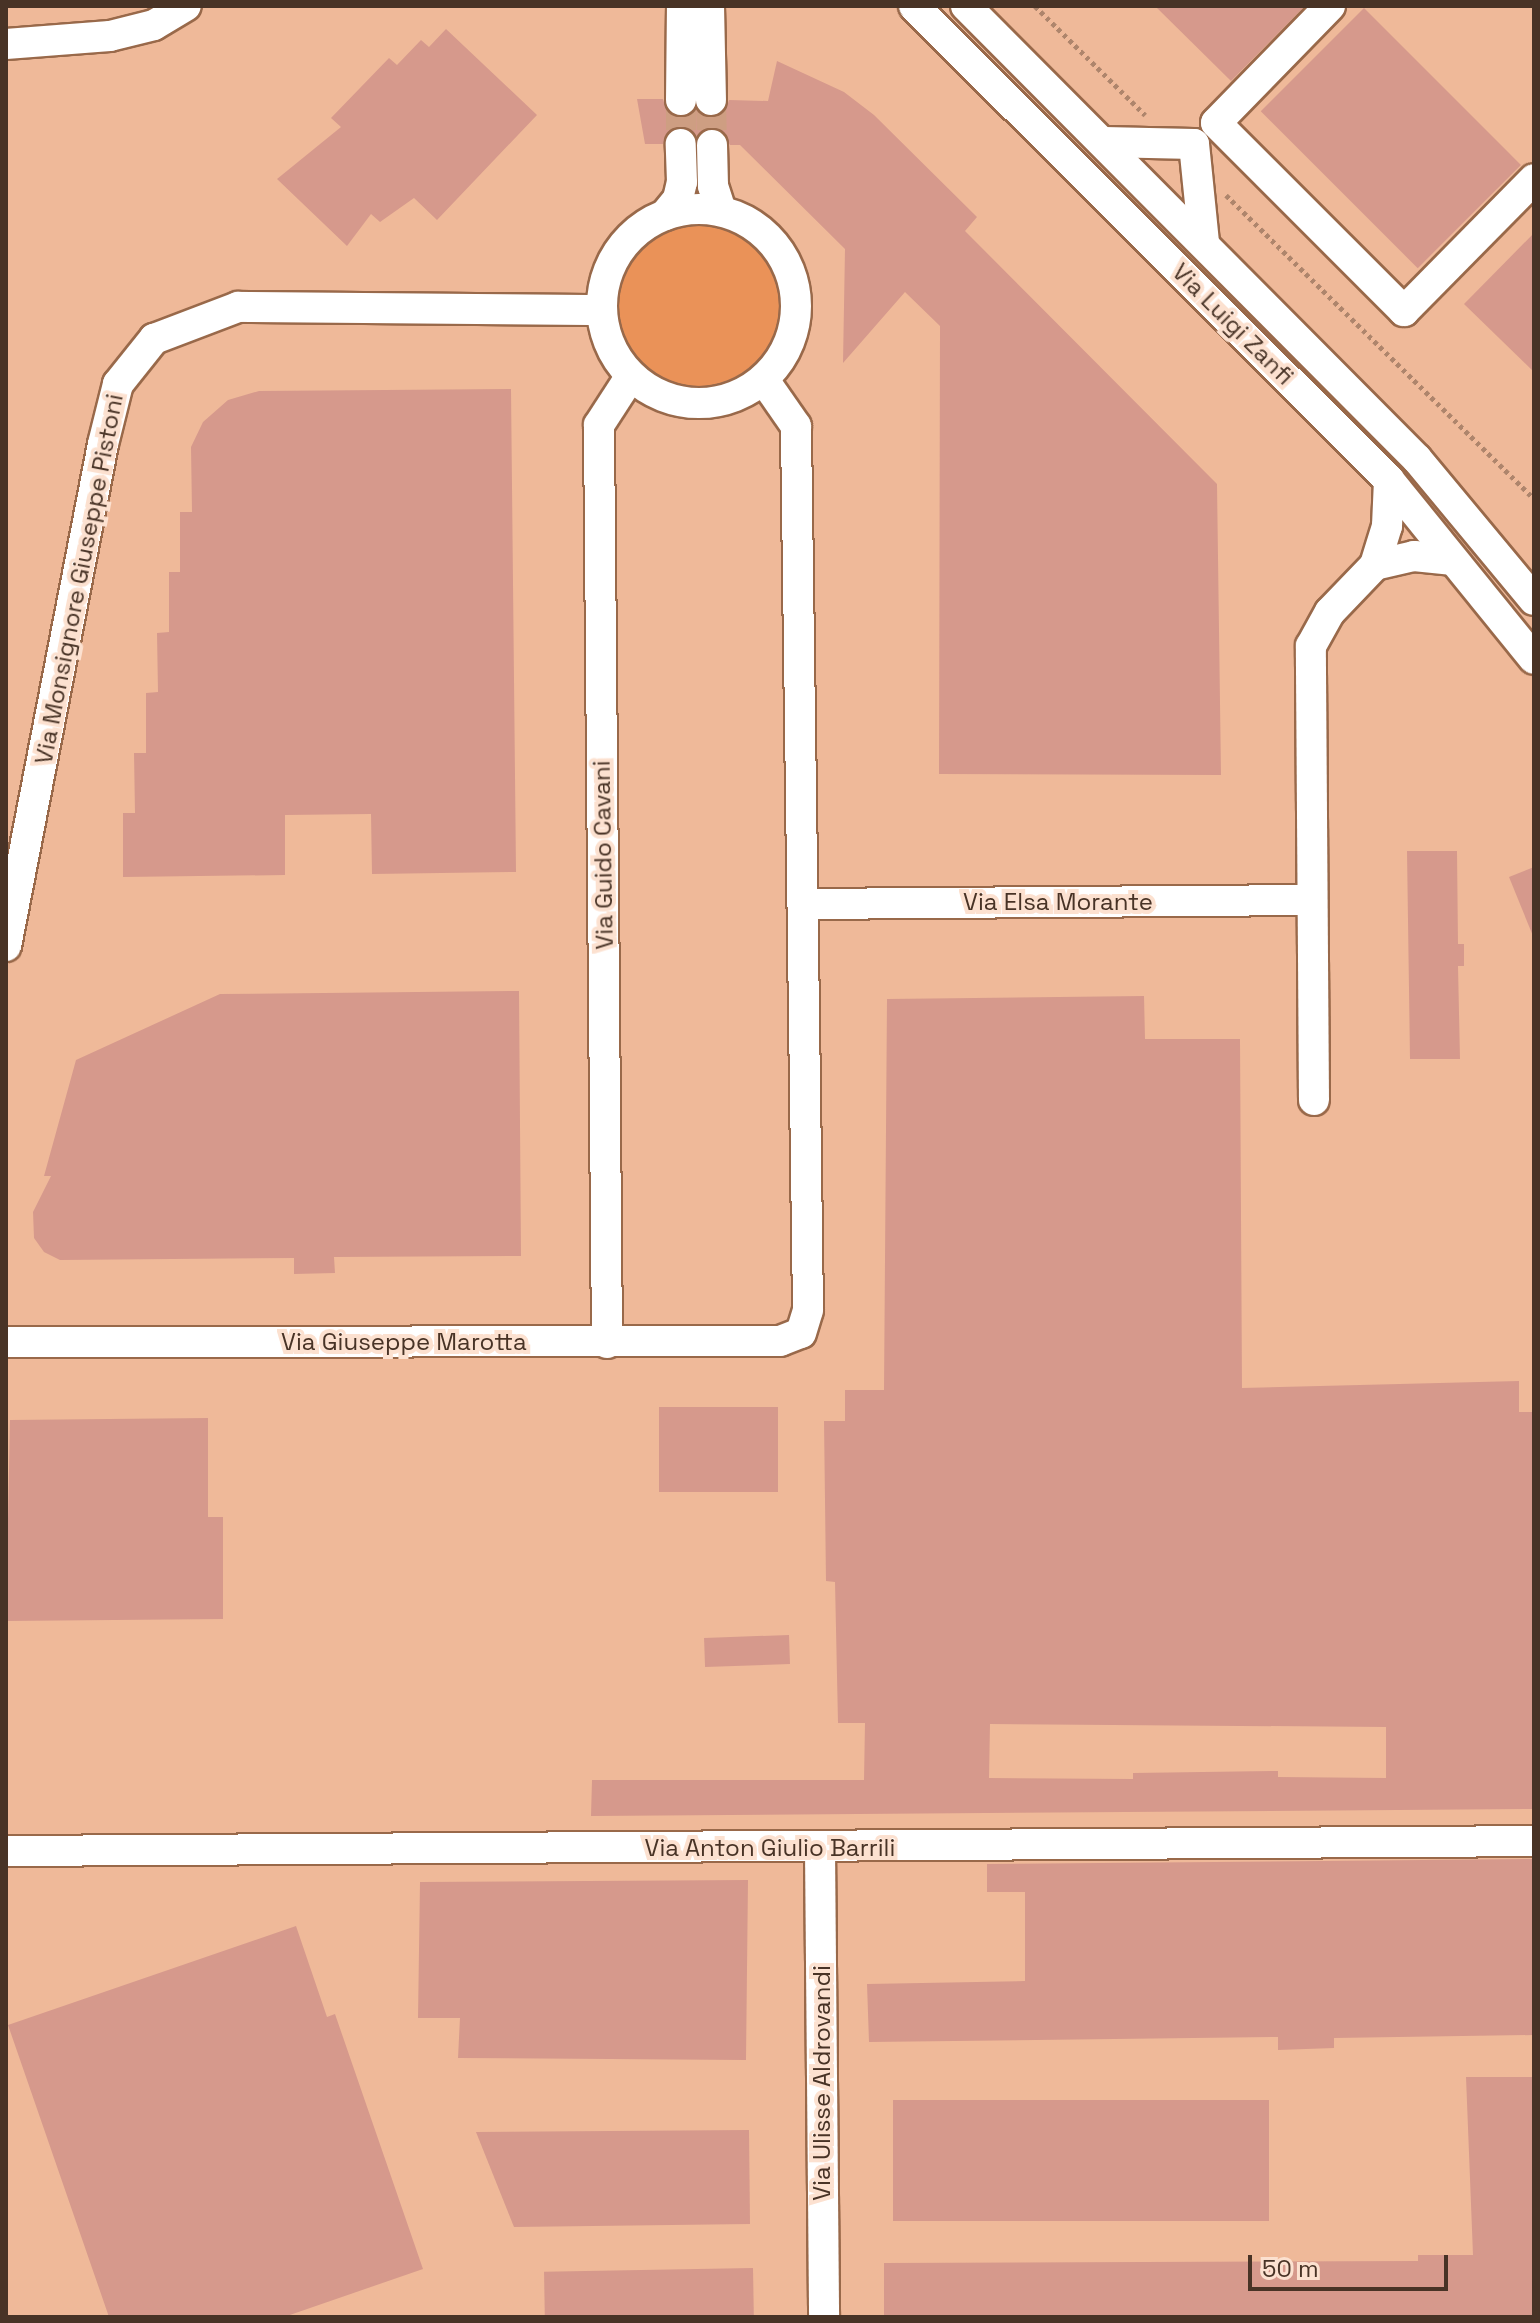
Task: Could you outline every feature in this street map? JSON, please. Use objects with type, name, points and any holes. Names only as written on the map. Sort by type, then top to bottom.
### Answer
[{"type":"street","points":[[18,43],[110,36],[154,25],[186,6]]},
{"type":"street","points":[[681,100],[682,6]]},
{"type":"street","points":[[709,6],[711,100]]},
{"type":"street","name":"Via Luigi Zanfi","points":[[914,6],[1389,480],[1534,659]]},
{"type":"street","name":"Via Luigi Zanfi","points":[[966,6],[1417,459],[1534,600]]},
{"type":"street","points":[[1204,243],[1195,144],[1330,6]]},
{"type":"street","points":[[1104,142],[1195,144],[1404,311],[1534,179]]},
{"type":"street","points":[[665,215],[678,199],[682,182],[681,144]]},
{"type":"street","points":[[712,145],[713,186],[721,210]]},
{"type":"street","points":[[721,210],[765,233],[788,263],[797,294],[791,339],[764,380],[736,397],[706,404],[659,395],[630,377],[609,344],[602,310],[603,289],[617,254],[646,224],[665,215],[721,210]]},
{"type":"street","name":"Via Monsignore Giuseppe Pistoni","points":[[6,946],[118,384],[154,339],[238,307],[602,310]]},
{"type":"street","name":"Via Guido Cavani","points":[[607,1343],[599,425],[630,377]]},
{"type":"street","points":[[764,380],[796,426],[805,904]]},
{"type":"street","points":[[1314,1100],[1311,646],[1330,612],[1375,565],[1387,526],[1389,480]]},
{"type":"street","points":[[1375,565],[1414,556],[1451,560]]},
{"type":"street","name":"Via Elsa Morante","points":[[805,904],[1312,900]]},
{"type":"street","name":"Via Giuseppe Marotta","points":[[6,1342],[607,1343],[780,1341],[801,1333],[808,1310],[805,904]]},
{"type":"street","name":"Via Anton Giulio Barrili","points":[[6,1851],[820,1849],[1534,1841]]},
{"type":"street","name":"Via Ulisse Aldrovandi","points":[[820,1849],[824,2317]]},
{"type":"path","points":[[1035,6],[1195,144],[1534,499]]},
{"type":"shaded area","points":[[699,223],[731,229],[758,247],[776,274],[782,306],[776,338],[758,365],[731,383],[699,389],[667,383],[640,365],[622,338],[616,306],[622,274],[640,247],[667,229]]},
{"type":"building","points":[[1155,6],[1305,6],[1231,81]]},
{"type":"building","points":[[1364,8],[1521,165],[1418,268],[1261,111]]},
{"type":"building","points":[[446,29],[537,115],[437,220],[414,198],[380,222],[371,214],[347,246],[277,179],[341,127],[331,118],[389,58],[397,65],[421,40],[429,47]]},
{"type":"building","points":[[777,61],[844,92],[874,115],[977,217],[965,231],[1217,484],[1221,775],[939,774],[940,326],[905,292],[843,363],[845,249],[740,145],[730,145],[720,129],[711,127],[697,136],[680,126],[666,135],[663,144],[645,144],[637,99],[663,99],[666,109],[680,118],[696,110],[712,118],[726,109],[729,100],[768,101]]},
{"type":"building","points":[[1534,233],[1534,372],[1464,304]]},
{"type":"building","points":[[511,389],[516,872],[372,874],[371,814],[285,815],[285,875],[123,877],[123,813],[135,813],[134,753],[146,753],[146,693],[158,692],[157,633],[169,632],[169,572],[180,572],[180,512],[192,512],[191,447],[203,422],[228,400],[259,391]]},
{"type":"building","points":[[1407,851],[1457,851],[1458,944],[1464,944],[1464,966],[1458,966],[1460,1059],[1410,1059]]},
{"type":"building","points":[[1534,867],[1534,936],[1533,936],[1509,877]]},
{"type":"building","points":[[519,991],[521,1256],[334,1257],[335,1273],[294,1274],[294,1258],[60,1260],[44,1252],[34,1238],[33,1212],[51,1176],[44,1176],[76,1060],[220,994]]},
{"type":"building","points":[[1144,996],[1145,1039],[1240,1039],[1242,1388],[1519,1381],[1519,1412],[1534,1412],[1534,1809],[591,1816],[592,1780],[864,1780],[865,1723],[838,1723],[835,1582],[826,1581],[824,1421],[845,1421],[845,1390],[884,1390],[887,999]],"holes":[[[990,1724],[1386,1727],[1386,1778],[1278,1777],[1278,1771],[1133,1773],[1133,1779],[989,1778]]]},
{"type":"building","points":[[659,1407],[778,1407],[778,1492],[659,1492]]},
{"type":"building","points":[[208,1418],[208,1517],[223,1517],[223,1619],[6,1621],[10,1420]]},
{"type":"building","points":[[789,1635],[790,1664],[705,1667],[704,1638]]},
{"type":"building","points":[[1534,1859],[1534,2035],[1334,2038],[1334,2048],[1278,2050],[1278,2037],[869,2042],[867,1984],[1025,1981],[1025,1892],[987,1892],[987,1864]]},
{"type":"building","points":[[748,1880],[746,2060],[458,2058],[460,2018],[418,2018],[420,1882]]},
{"type":"building","points":[[296,1926],[327,2017],[335,2014],[423,2269],[284,2317],[109,2317],[8,2025]]},
{"type":"building","points":[[1466,2077],[1534,2077],[1534,2317],[884,2317],[884,2263],[1418,2261],[1418,2255],[1473,2255]]},
{"type":"building","points":[[893,2100],[1269,2100],[1269,2221],[893,2221]]},
{"type":"building","points":[[749,2130],[750,2224],[514,2227],[476,2132]]},
{"type":"building","points":[[753,2268],[754,2317],[545,2317],[544,2272]]},
{"type":"tunnel","points":[[681,100],[681,144]]},
{"type":"tunnel","points":[[711,100],[712,145]]}]
